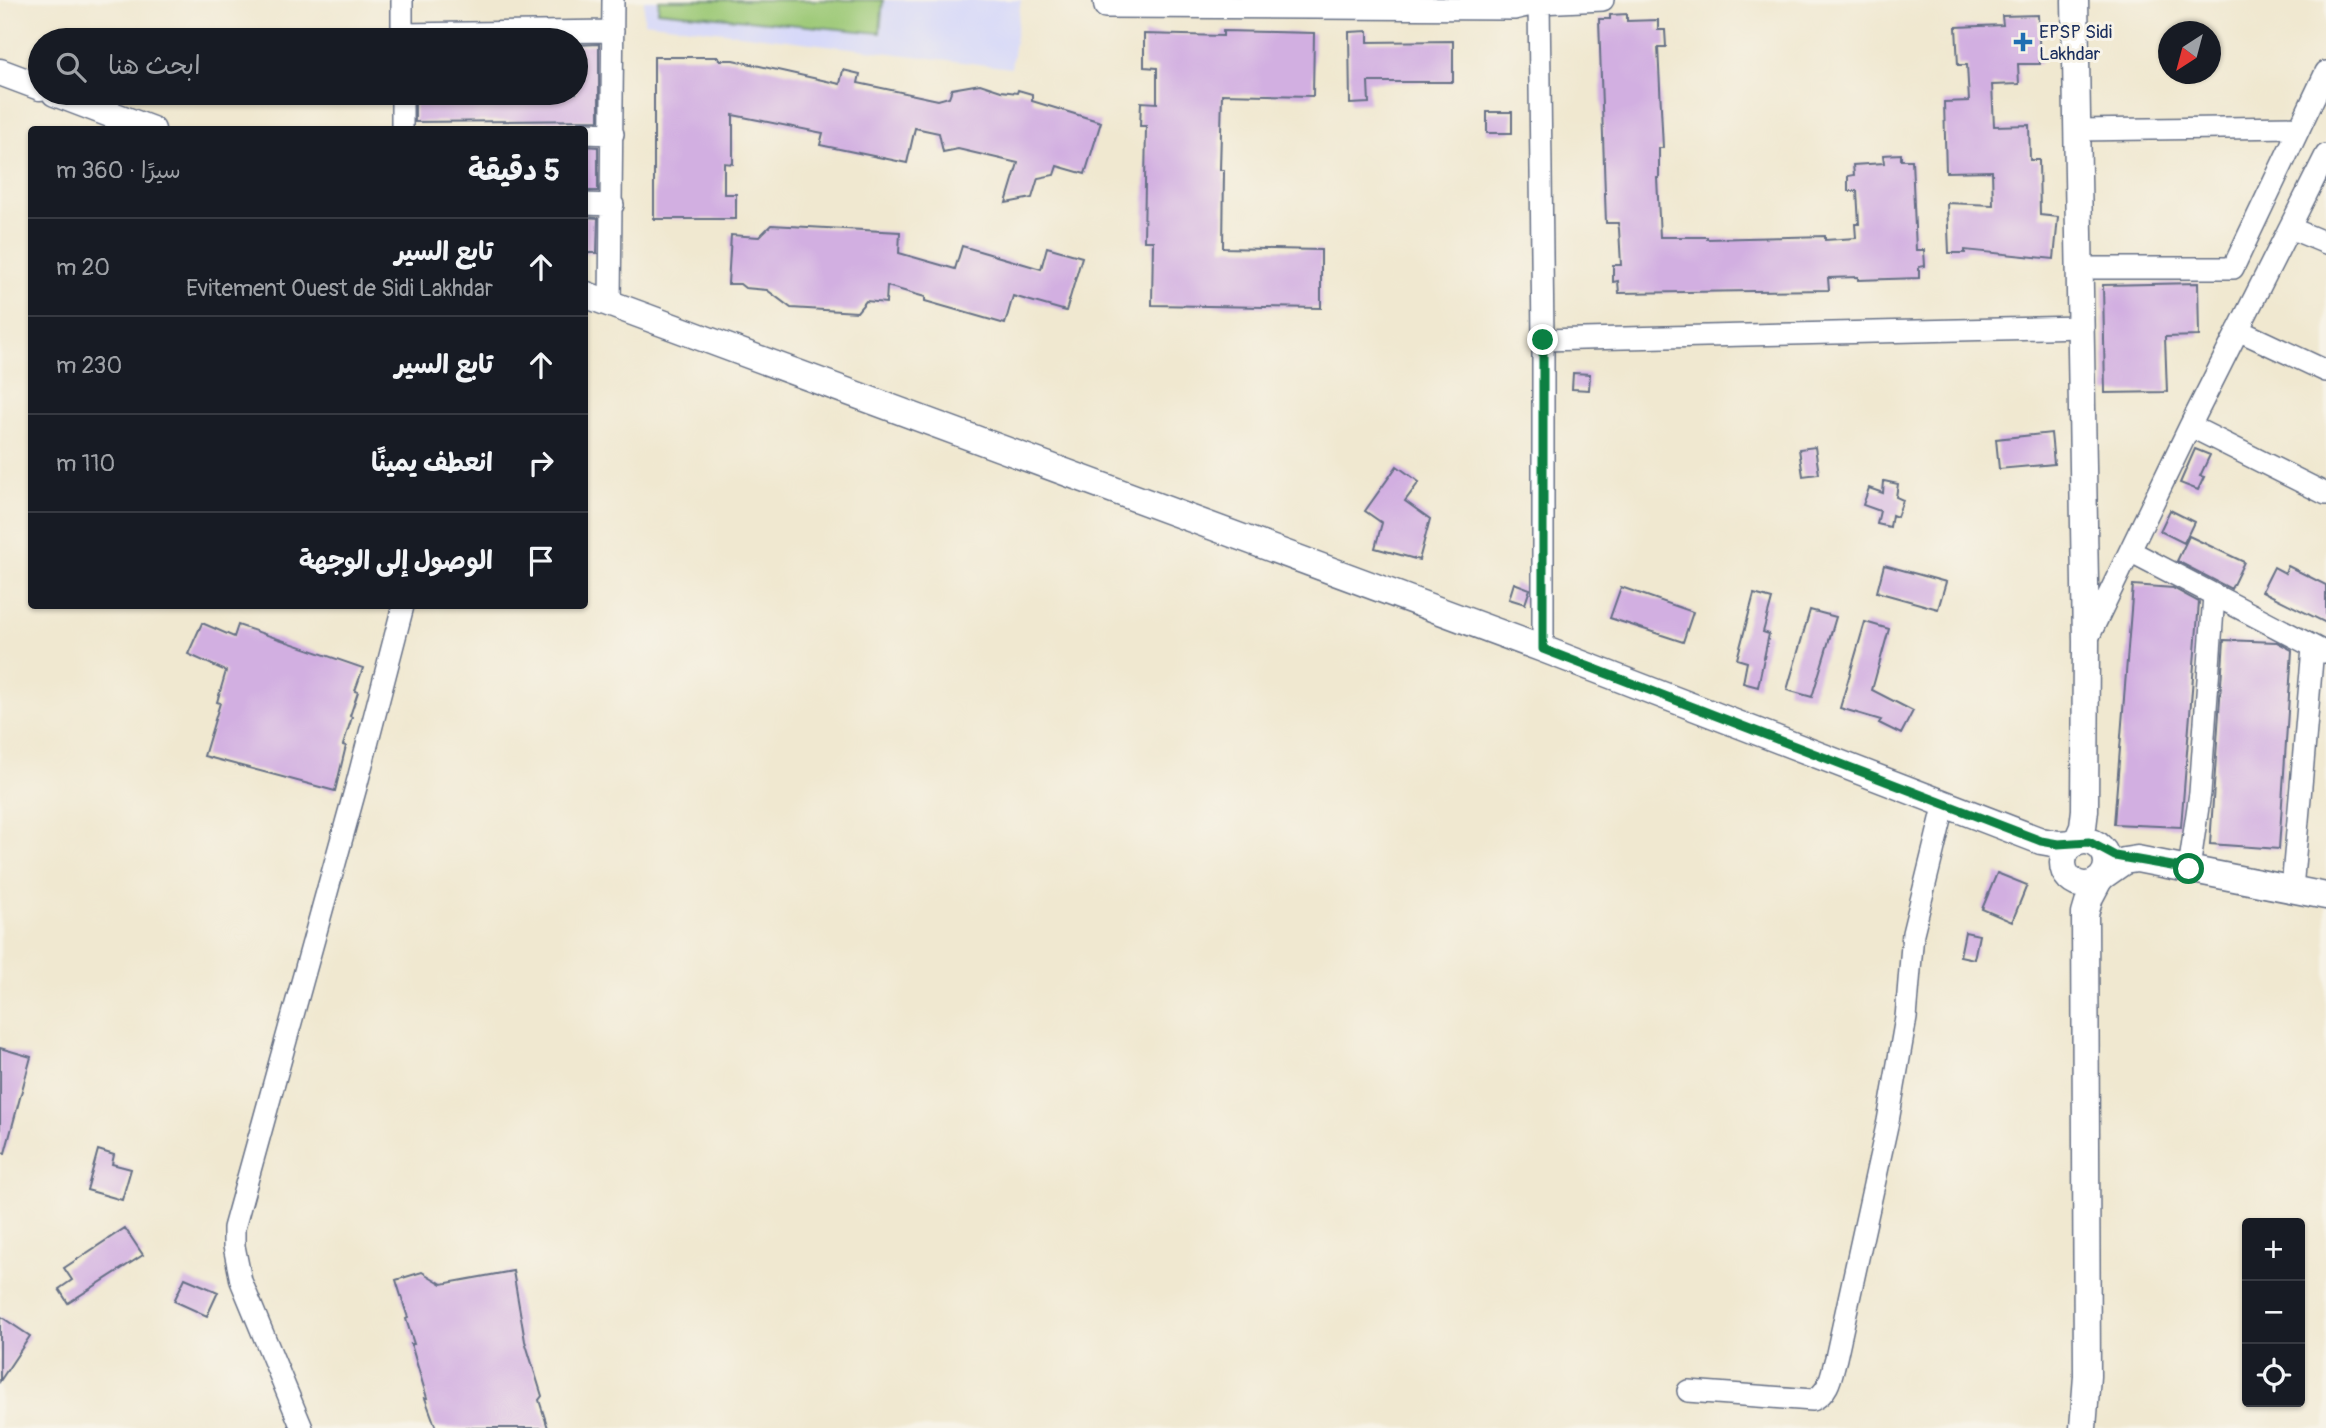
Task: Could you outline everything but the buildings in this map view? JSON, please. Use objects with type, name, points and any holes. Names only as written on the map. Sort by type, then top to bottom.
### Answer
[{"type":"main road","points":[[2075,0],[2086,642],[2083,827],[2091,845],[2106,857],[2107,866],[2090,897],[2085,914],[2087,1376],[2083,1428]]},
{"type":"main road","points":[[0,72],[28,82]]},
{"type":"main road","points":[[86,105],[141,126]]},
{"type":"main road","points":[[588,296],[1543,649],[2049,843],[2091,845],[2115,856],[2326,896]]},
{"type":"main road","points":[[2032,837],[2050,850],[2067,873],[2084,885],[2101,879],[2124,861],[2137,859]]},
{"type":"main road","points":[[2085,914],[2067,873],[2064,858],[2069,849],[2091,845]]},
{"type":"street","points":[[402,0],[402,28]]},
{"type":"street","points":[[610,304],[613,0]]},
{"type":"street","points":[[1104,0],[1105,7],[1310,4],[1514,9],[1539,2],[1603,0]]},
{"type":"street","points":[[1539,2],[1543,649]]},
{"type":"street","points":[[588,32],[613,31]]},
{"type":"street","points":[[2079,268],[2233,268],[2326,72]]},
{"type":"street","points":[[402,105],[402,126]]},
{"type":"street","points":[[2077,130],[2300,127]]},
{"type":"street","points":[[588,134],[613,134]]},
{"type":"street","points":[[2086,642],[2190,426],[2326,155]]},
{"type":"street","points":[[588,204],[613,205]]},
{"type":"street","points":[[2290,228],[2326,243]]},
{"type":"street","points":[[1543,340],[2081,327]]},
{"type":"street","points":[[2238,330],[2326,371]]},
{"type":"street","points":[[2190,426],[2326,494]]},
{"type":"street","points":[[2130,551],[2320,650],[2292,889]]},
{"type":"street","points":[[2189,869],[2200,793],[2214,596]]},
{"type":"street","points":[[302,1428],[241,1281],[234,1247],[234,1228],[402,609]]},
{"type":"street","points":[[1688,1391],[1813,1400],[1821,1396],[1827,1388],[1888,1122],[1906,1018],[1913,933],[1945,803]]},
{"type":"shaded area","points":[[644,0],[1021,0],[1011,68],[644,22]]},
{"type":"green space","points":[[659,0],[883,0],[880,33],[658,11]]},
{"type":"place","name":"EPSP Sidi Lakhdar","points":[[2023,42]]},
{"type":"route","points":[[1543,340],[1543,649],[2041,841],[2067,845],[2089,842],[2115,856],[2189,869]]}]
